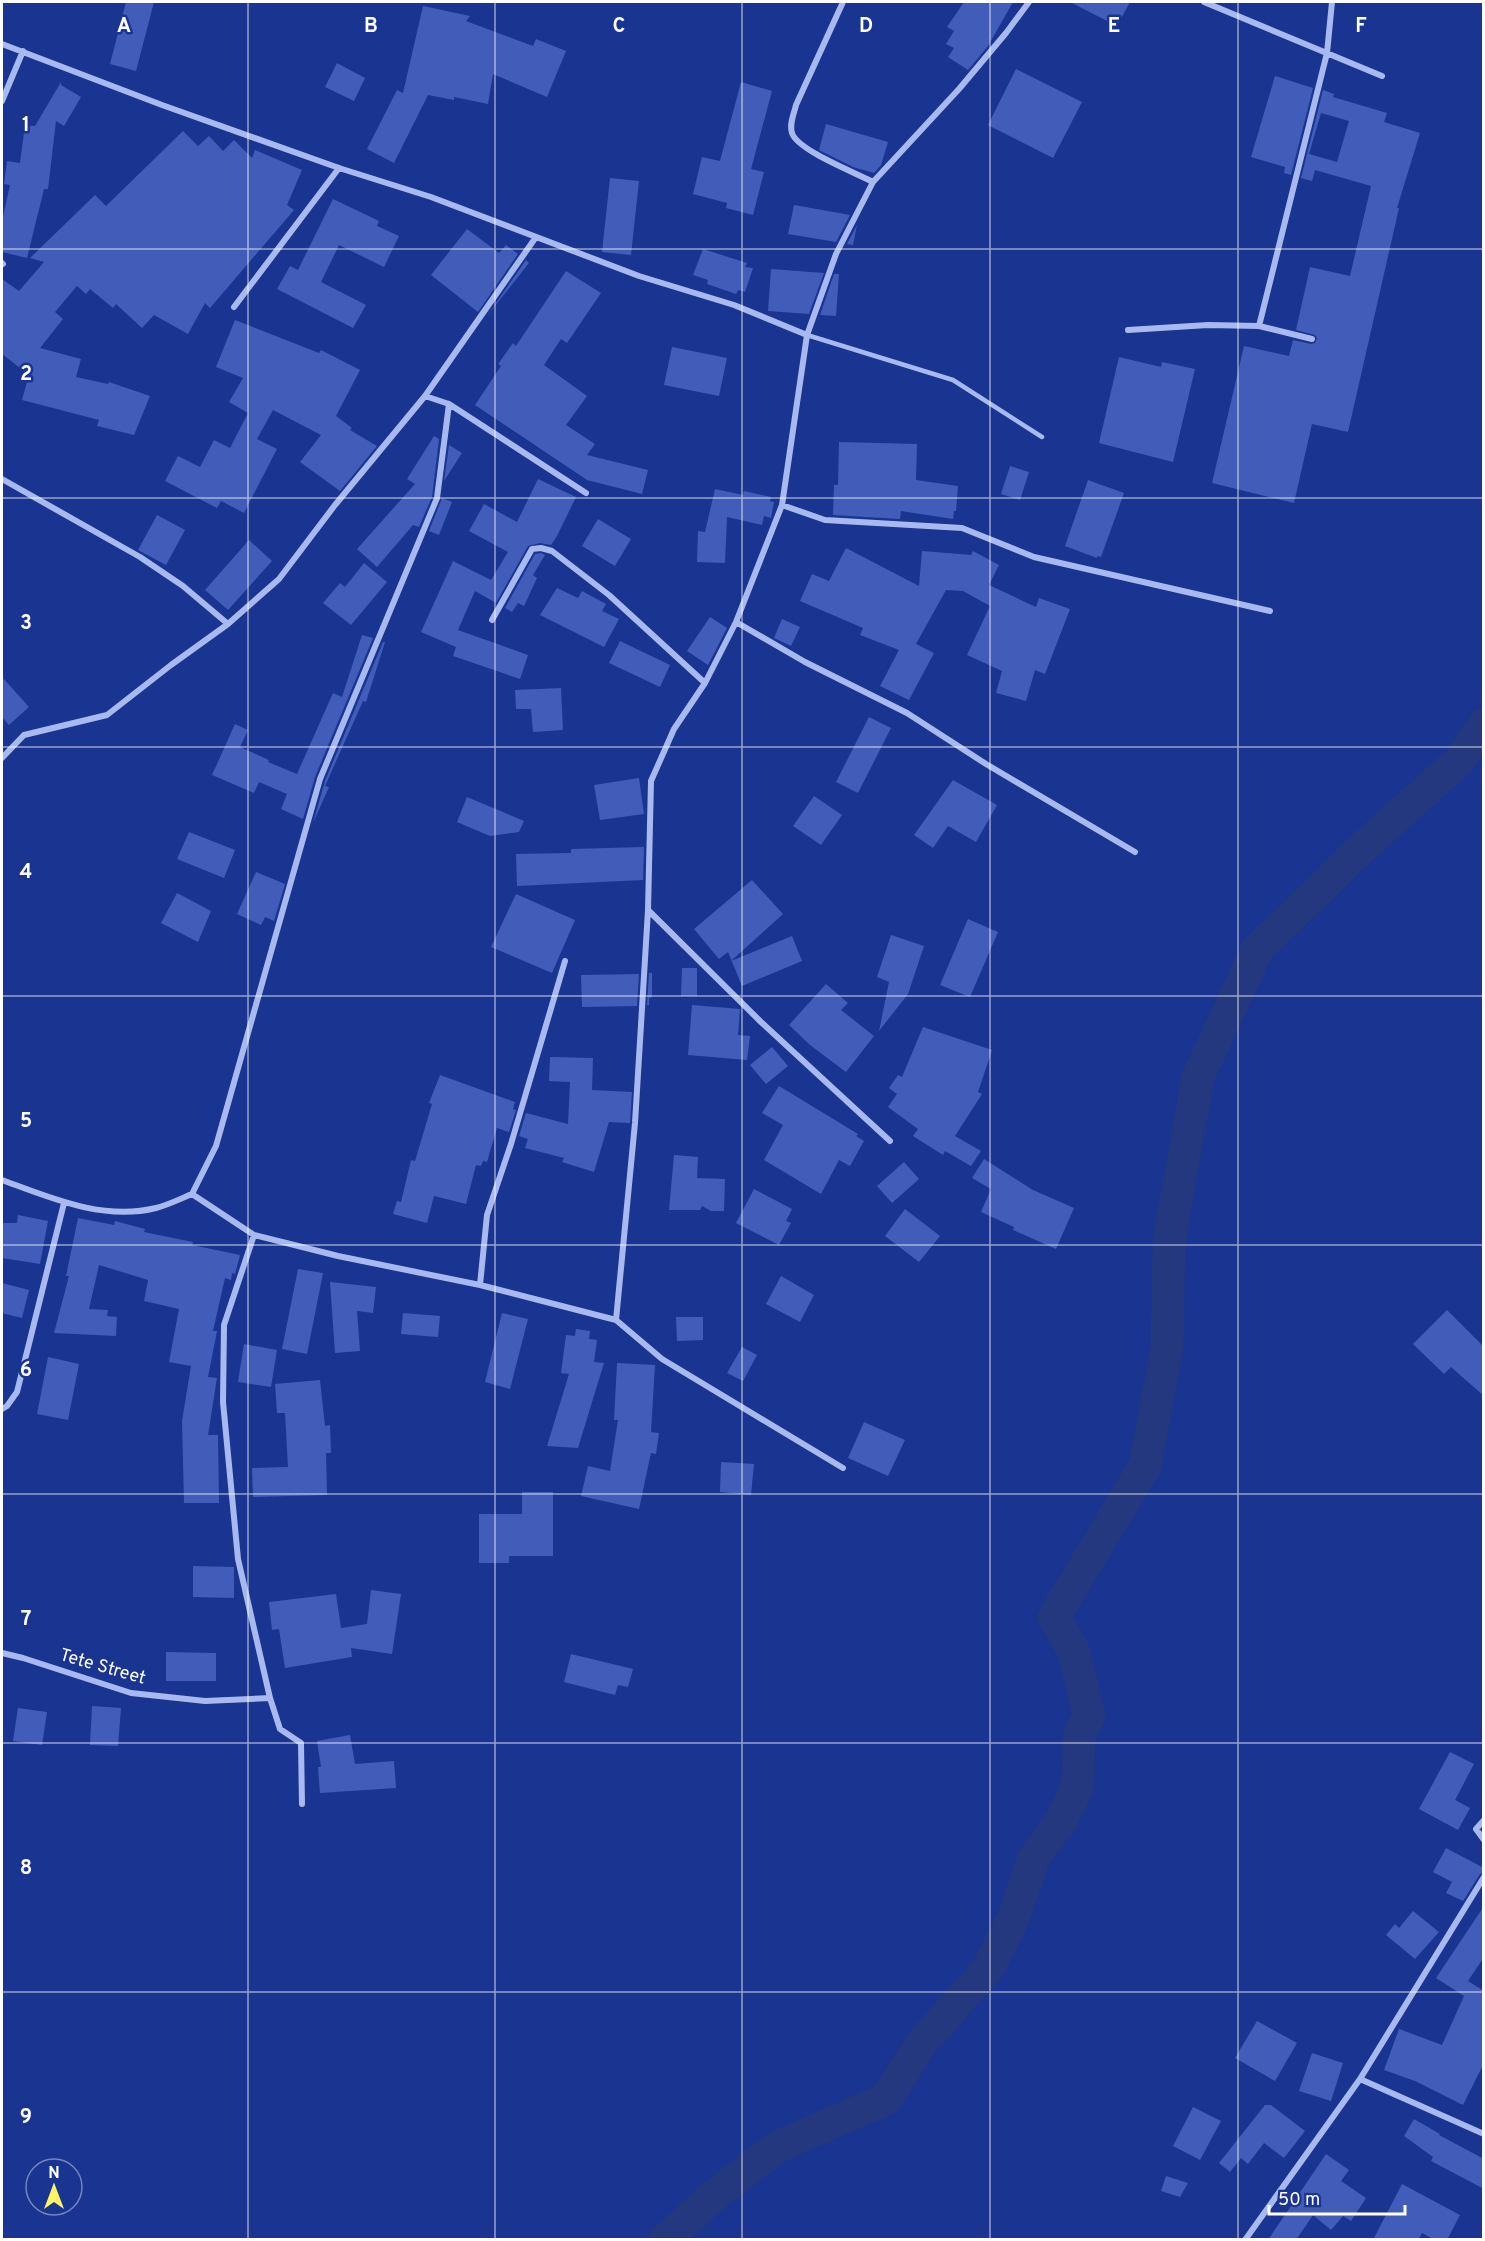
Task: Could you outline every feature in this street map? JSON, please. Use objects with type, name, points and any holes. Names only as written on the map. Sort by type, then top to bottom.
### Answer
[{"type":"street","points":[[843,2],[796,105],[791,123],[792,135],[803,146],[873,182]]},
{"type":"street","points":[[616,1320],[635,1123],[648,910],[651,781],[674,729],[705,683],[736,622],[782,505],[807,335],[836,254],[873,182],[959,89],[1029,2]]},
{"type":"street","points":[[1204,2],[1382,76]]},
{"type":"street","points":[[1259,326],[1327,53],[1332,2]]},
{"type":"street","points":[[2,44],[162,105],[339,168],[430,197],[639,276],[734,305],[807,335]]},
{"type":"street","points":[[2,101],[22,51]]},
{"type":"street","points":[[234,307],[339,168]]},
{"type":"street","points":[[2,758],[24,735],[107,715],[228,624],[279,579],[335,505],[425,396],[536,237]]},
{"type":"street","points":[[1128,330],[1208,325],[1259,326],[1312,339]]},
{"type":"street","points":[[425,396],[449,404],[586,493]]},
{"type":"street","points":[[2,1180],[64,1203],[112,1212],[156,1208],[192,1194],[216,1146],[320,779],[437,498],[449,404]]},
{"type":"street","points":[[2,479],[140,557],[183,586],[228,624]]},
{"type":"street","points":[[782,505],[825,520],[962,528],[1034,557],[1270,611]]},
{"type":"street","points":[[492,620],[532,549],[541,548],[552,551],[609,595],[705,683]]},
{"type":"street","points":[[736,622],[806,662],[907,713],[986,764],[1135,852]]},
{"type":"street","points":[[648,910],[761,1022],[891,1141]]},
{"type":"street","points":[[480,1285],[487,1215],[511,1144],[565,961]]},
{"type":"street","points":[[192,1194],[254,1235],[338,1256],[480,1285],[616,1320],[663,1359],[843,1468]]},
{"type":"street","points":[[2,1409],[17,1392],[64,1203]]},
{"type":"street","points":[[254,1235],[224,1325],[223,1402],[238,1559],[270,1698],[280,1729],[301,1743],[302,1804]]},
{"type":"street","name":"Tete Street","points":[[2,1653],[131,1693],[205,1701],[270,1698]]},
{"type":"street","points":[[1484,1820],[1476,1829],[1484,1840]]},
{"type":"street","points":[[1245,2240],[1360,2079],[1484,1877]]},
{"type":"street","points":[[1360,2079],[1484,2134]]},
{"type":"lane","points":[[807,335],[953,380],[1042,437]]},
{"type":"building","points":[[126,2],[154,2],[136,71],[110,64]]},
{"type":"building","points":[[964,2],[1013,2],[988,46],[968,70],[948,57],[954,48],[946,44],[954,31],[947,27]]},
{"type":"building","points":[[1070,2],[1130,2],[1117,26]]},
{"type":"building","points":[[423,6],[470,16],[466,21],[533,46],[536,39],[566,51],[547,97],[493,74],[488,104],[454,97],[454,100],[428,95],[394,163],[367,149],[397,90],[403,93]]},
{"type":"building","points":[[337,63],[365,78],[354,101],[325,87]]},
{"type":"building","points":[[1016,69],[1082,102],[1053,158],[988,125]]},
{"type":"building","points":[[1275,76],[1313,88],[1291,175],[1284,173],[1285,167],[1251,157]]},
{"type":"building","points":[[61,82],[61,85],[81,97],[64,126],[56,121],[48,189],[44,189],[27,258],[2,252],[2,221],[10,185],[4,184],[7,161],[20,163],[25,125],[35,126]]},
{"type":"building","points":[[741,82],[772,91],[751,169],[764,172],[753,215],[726,208],[727,203],[693,194],[702,157],[720,161]]},
{"type":"building","points":[[1323,90],[1334,94],[1333,97],[1387,113],[1384,122],[1420,133],[1397,208],[1399,208],[1348,432],[1312,424],[1294,503],[1212,483],[1244,346],[1289,356],[1293,340],[1315,343],[1317,338],[1315,335],[1296,330],[1310,267],[1350,276],[1371,186],[1315,170],[1312,181],[1301,178]],"holes":[[[1321,113],[1349,121],[1337,162],[1309,154]]]},
{"type":"building","points":[[826,124],[888,142],[881,165],[874,173],[853,167],[819,150]]},
{"type":"building","points":[[183,131],[198,146],[209,136],[223,151],[234,140],[252,158],[255,150],[302,170],[287,205],[294,210],[210,308],[205,303],[188,334],[154,315],[142,328],[116,304],[113,308],[90,289],[86,294],[77,286],[55,312],[63,319],[40,348],[81,359],[76,377],[108,384],[109,382],[150,396],[134,435],[97,426],[99,420],[22,400],[29,375],[2,354],[2,279],[19,291],[44,262],[30,258],[95,195],[106,206]]},
{"type":"building","points":[[610,178],[639,181],[631,255],[602,252]]},
{"type":"building","points":[[333,199],[379,221],[377,226],[399,236],[384,267],[339,245],[321,282],[366,305],[353,328],[277,289],[290,266],[298,270]]},
{"type":"building","points":[[794,205],[850,215],[836,242],[788,234]]},
{"type":"building","points":[[857,225],[853,245],[847,244]]},
{"type":"building","points":[[467,229],[499,253],[506,245],[518,254],[478,312],[431,275]]},
{"type":"building","points":[[703,249],[747,263],[745,267],[753,268],[745,292],[738,290],[736,294],[707,284],[708,280],[693,275]]},
{"type":"building","points":[[526,260],[529,263],[487,316]]},
{"type":"building","points":[[771,269],[824,273],[809,314],[768,311]]},
{"type":"building","points":[[566,271],[601,293],[567,343],[561,339],[544,365],[587,396],[566,425],[595,444],[587,455],[648,470],[642,494],[587,480],[475,405],[501,366],[498,364],[513,343],[516,346]]},
{"type":"building","points":[[834,274],[839,274],[836,316],[820,315]]},
{"type":"building","points":[[235,320],[319,353],[321,350],[360,370],[336,416],[352,428],[350,430],[377,446],[340,491],[300,462],[321,435],[273,410],[257,439],[277,449],[244,513],[221,501],[217,508],[165,481],[178,456],[200,467],[214,440],[230,448],[248,413],[229,402],[243,378],[216,367]]},
{"type":"building","points":[[672,347],[727,358],[719,396],[664,385]]},
{"type":"building","points":[[1119,357],[1161,367],[1162,362],[1195,369],[1173,462],[1099,443]]},
{"type":"building","points":[[434,436],[439,439],[432,497],[419,527],[413,525],[377,567],[357,549],[415,484],[407,479]]},
{"type":"building","points":[[839,442],[917,444],[916,480],[958,486],[953,519],[901,511],[900,519],[833,515],[834,485],[838,485]]},
{"type":"building","points":[[449,445],[462,453],[444,481]]},
{"type":"building","points":[[1010,466],[1029,472],[1020,500],[1001,494]]},
{"type":"building","points":[[538,479],[576,497],[557,536],[551,545],[540,543],[528,546],[496,603],[475,591],[458,630],[528,655],[520,679],[453,656],[456,647],[421,632],[453,561],[491,580],[508,552],[469,531],[484,504],[517,522]]},
{"type":"building","points":[[1088,480],[1124,493],[1101,557],[1097,556],[1097,558],[1065,546]]},
{"type":"building","points":[[715,489],[743,495],[744,491],[771,497],[770,501],[774,502],[771,518],[764,516],[762,525],[727,517],[725,563],[697,562],[698,531],[705,532]]},
{"type":"building","points":[[442,498],[452,502],[439,535],[429,531]]},
{"type":"building","points":[[157,515],[185,530],[166,565],[138,550]]},
{"type":"building","points":[[598,519],[631,539],[615,566],[582,546]]},
{"type":"building","points":[[249,540],[272,561],[228,610],[205,590]]},
{"type":"building","points":[[846,548],[919,586],[922,551],[971,555],[973,551],[999,565],[989,585],[1036,607],[1039,598],[1070,609],[1045,674],[1035,670],[1026,701],[996,693],[1002,671],[967,655],[990,606],[963,591],[946,590],[916,644],[934,653],[909,700],[880,686],[899,650],[860,635],[863,628],[800,601],[812,574],[829,581]]},
{"type":"building","points":[[535,554],[545,555],[533,575],[537,578],[524,606],[518,603],[512,612],[505,608]]},
{"type":"building","points":[[364,563],[387,582],[351,625],[323,603],[340,583],[345,587]]},
{"type":"building","points":[[557,588],[578,598],[582,591],[606,604],[602,611],[619,619],[604,647],[540,615]]},
{"type":"building","points":[[710,617],[727,628],[708,665],[687,651]]},
{"type":"building","points":[[782,619],[800,627],[791,646],[774,638]]},
{"type":"building","points":[[362,635],[373,638],[315,777],[303,819],[281,809],[287,794],[259,782],[254,793],[212,775],[235,724],[248,730],[240,747],[297,774],[333,693],[342,697]]},
{"type":"building","points":[[620,641],[670,665],[660,687],[609,663]]},
{"type":"building","points":[[383,642],[385,642],[366,702],[363,701],[325,786],[329,787],[313,823],[325,781]]},
{"type":"building","points":[[2,677],[29,707],[9,725],[2,717]]},
{"type":"building","points":[[561,688],[563,730],[533,732],[531,709],[516,709],[515,690]]},
{"type":"building","points":[[869,717],[891,728],[858,793],[836,782]]},
{"type":"building","points":[[639,778],[644,814],[600,820],[594,785]]},
{"type":"building","points":[[953,780],[997,805],[976,842],[948,826],[933,848],[914,835]]},
{"type":"building","points":[[814,796],[842,815],[821,845],[793,826]]},
{"type":"building","points":[[467,797],[524,821],[519,832],[490,836],[457,822]]},
{"type":"building","points":[[189,832],[235,850],[224,878],[177,859]]},
{"type":"building","points":[[644,847],[643,880],[517,886],[516,854],[571,853],[571,849]]},
{"type":"building","points":[[256,872],[285,884],[274,921],[265,917],[261,925],[237,914]]},
{"type":"building","points":[[752,880],[783,914],[732,961],[728,952],[719,959],[694,929]]},
{"type":"building","points":[[177,893],[211,911],[198,942],[161,923]]},
{"type":"building","points":[[516,894],[575,920],[552,973],[491,947]]},
{"type":"building","points":[[968,919],[998,932],[970,997],[940,985]]},
{"type":"building","points":[[891,935],[924,946],[908,994],[879,1031],[889,982],[877,977]]},
{"type":"building","points":[[792,936],[802,961],[742,986],[732,961]]},
{"type":"building","points":[[682,968],[697,968],[697,996],[681,996]]},
{"type":"building","points":[[649,973],[652,973],[652,997],[649,998],[649,1005],[647,1005]]},
{"type":"building","points":[[639,974],[637,1006],[582,1007],[581,975]]},
{"type":"building","points":[[826,984],[848,1003],[841,1010],[874,1036],[846,1072],[810,1045],[789,1025]]},
{"type":"building","points":[[692,1005],[740,1009],[738,1035],[750,1036],[747,1060],[688,1055]]},
{"type":"building","points":[[923,1027],[992,1050],[978,1092],[982,1094],[955,1136],[981,1151],[971,1166],[945,1151],[943,1155],[913,1136],[918,1129],[888,1107],[897,1094],[889,1088],[898,1075],[902,1077]]},
{"type":"building","points":[[772,1047],[788,1066],[766,1084],[750,1065]]},
{"type":"building","points":[[550,1057],[593,1058],[592,1090],[632,1092],[630,1123],[609,1122],[594,1172],[562,1162],[564,1158],[525,1148],[528,1139],[519,1136],[526,1113],[568,1124],[570,1082],[549,1081]]},
{"type":"building","points":[[440,1075],[515,1102],[513,1109],[516,1110],[509,1132],[497,1128],[487,1162],[483,1161],[481,1166],[476,1165],[466,1204],[434,1196],[427,1223],[393,1214],[397,1201],[401,1202],[411,1160],[415,1161],[432,1104],[429,1103]]},
{"type":"building","points":[[779,1086],[858,1134],[856,1136],[864,1141],[850,1166],[839,1160],[821,1194],[764,1160],[783,1125],[762,1113]]},
{"type":"building","points":[[674,1155],[698,1157],[697,1178],[725,1179],[724,1211],[711,1211],[702,1206],[700,1210],[669,1210]]},
{"type":"building","points":[[984,1159],[1033,1190],[1074,1208],[1056,1249],[1013,1230],[1014,1227],[981,1212],[991,1189],[972,1178]]},
{"type":"building","points":[[904,1162],[919,1179],[892,1203],[877,1186]]},
{"type":"building","points":[[754,1189],[792,1209],[786,1221],[791,1223],[779,1245],[736,1223]]},
{"type":"building","points":[[905,1209],[940,1236],[919,1262],[885,1236]]},
{"type":"building","points":[[18,1215],[48,1221],[40,1264],[2,1258],[2,1223],[17,1223]]},
{"type":"building","points":[[78,1218],[114,1225],[115,1221],[145,1229],[144,1232],[240,1255],[235,1274],[232,1273],[231,1280],[225,1278],[213,1331],[217,1331],[208,1377],[217,1378],[208,1435],[218,1435],[219,1503],[184,1503],[182,1421],[191,1366],[169,1362],[179,1309],[144,1301],[148,1280],[99,1265],[89,1309],[108,1310],[107,1316],[117,1317],[116,1336],[54,1333],[69,1276],[66,1276]]},
{"type":"building","points":[[298,1269],[323,1273],[307,1354],[282,1349]]},
{"type":"building","points":[[781,1276],[814,1295],[800,1322],[766,1304]]},
{"type":"building","points":[[330,1282],[376,1287],[373,1313],[357,1311],[360,1351],[335,1353]]},
{"type":"building","points":[[2,1283],[29,1290],[22,1318],[2,1313]]},
{"type":"building","points":[[1447,1310],[1484,1347],[1484,1396],[1451,1367],[1444,1374],[1413,1344]]},
{"type":"building","points":[[403,1313],[440,1316],[438,1337],[401,1334]]},
{"type":"building","points":[[502,1313],[528,1319],[510,1389],[485,1382]]},
{"type":"building","points":[[676,1317],[703,1317],[703,1340],[677,1341]]},
{"type":"building","points":[[576,1329],[590,1331],[589,1339],[597,1340],[594,1362],[604,1363],[578,1448],[547,1446],[569,1374],[561,1373],[566,1335],[575,1336]]},
{"type":"building","points":[[244,1344],[277,1350],[271,1387],[238,1382]]},
{"type":"building","points":[[742,1347],[757,1355],[743,1381],[727,1373]]},
{"type":"building","points":[[48,1357],[79,1364],[68,1420],[37,1414]]},
{"type":"building","points":[[617,1363],[655,1365],[651,1432],[659,1433],[656,1454],[651,1453],[639,1509],[581,1496],[588,1466],[610,1471],[618,1420],[614,1420]]},
{"type":"building","points":[[320,1380],[325,1426],[330,1425],[331,1453],[326,1453],[327,1495],[253,1497],[252,1468],[288,1467],[285,1413],[277,1413],[275,1384]]},
{"type":"building","points":[[864,1422],[905,1440],[888,1476],[848,1458]]},
{"type":"building","points":[[721,1462],[754,1464],[751,1495],[720,1492]]},
{"type":"building","points":[[522,1492],[553,1492],[553,1556],[509,1556],[509,1563],[479,1563],[479,1514],[522,1514]]},
{"type":"building","points":[[193,1566],[234,1567],[234,1598],[193,1597]]},
{"type":"building","points":[[371,1590],[401,1594],[392,1654],[351,1648],[352,1657],[285,1668],[279,1629],[272,1630],[269,1602],[336,1594],[341,1628],[367,1624]]},
{"type":"building","points":[[166,1652],[216,1653],[216,1681],[166,1681]]},
{"type":"building","points":[[571,1654],[633,1669],[628,1687],[618,1685],[615,1695],[564,1682]]},
{"type":"building","points":[[92,1706],[121,1708],[118,1746],[90,1745]]},
{"type":"building","points":[[18,1708],[47,1712],[42,1745],[13,1741]]},
{"type":"building","points":[[350,1735],[355,1764],[394,1761],[396,1788],[320,1793],[318,1767],[321,1767],[317,1741]]},
{"type":"building","points":[[1450,1752],[1474,1764],[1455,1800],[1470,1808],[1458,1830],[1419,1809]]},
{"type":"building","points":[[1446,1848],[1484,1868],[1484,1872],[1480,1874],[1463,1901],[1446,1893],[1452,1882],[1433,1872]]},
{"type":"building","points":[[1484,1906],[1484,1957],[1468,1981],[1484,1991],[1484,2063],[1463,2105],[1415,2081],[1384,2070],[1399,2029],[1442,2045],[1464,1996],[1436,1978]]},
{"type":"building","points":[[1413,1911],[1439,1932],[1415,1959],[1386,1935],[1395,1924],[1399,1928]]},
{"type":"building","points":[[1257,2021],[1297,2043],[1275,2081],[1235,2058]]},
{"type":"building","points":[[1312,2053],[1343,2063],[1331,2101],[1299,2091]]},
{"type":"building","points":[[1265,2105],[1271,2105],[1305,2131],[1284,2158],[1264,2143],[1248,2164],[1241,2158],[1230,2172],[1219,2163]]},
{"type":"building","points":[[1193,2107],[1221,2121],[1200,2160],[1173,2146]]},
{"type":"building","points":[[1414,2119],[1484,2159],[1484,2189],[1431,2161],[1433,2157],[1404,2136]]},
{"type":"building","points":[[1326,2154],[1349,2170],[1341,2181],[1366,2198],[1351,2221],[1343,2216],[1331,2230],[1313,2215],[1296,2240],[1268,2240]]},
{"type":"building","points":[[1166,2176],[1188,2183],[1180,2197],[1161,2191]]},
{"type":"building","points":[[1402,2184],[1460,2215],[1447,2240],[1435,2240],[1422,2233],[1418,2240],[1373,2240]]},
{"type":"waterway","points":[[665,2240],[716,2194],[777,2147],[886,2099],[923,2041],[988,1969],[1013,1919],[1034,1858],[1062,1819],[1078,1785],[1079,1736],[1089,1715],[1074,1652],[1054,1617],[1145,1466],[1167,1348],[1169,1241],[1198,1077],[1257,950],[1363,847],[1459,761],[1484,724]]}]
